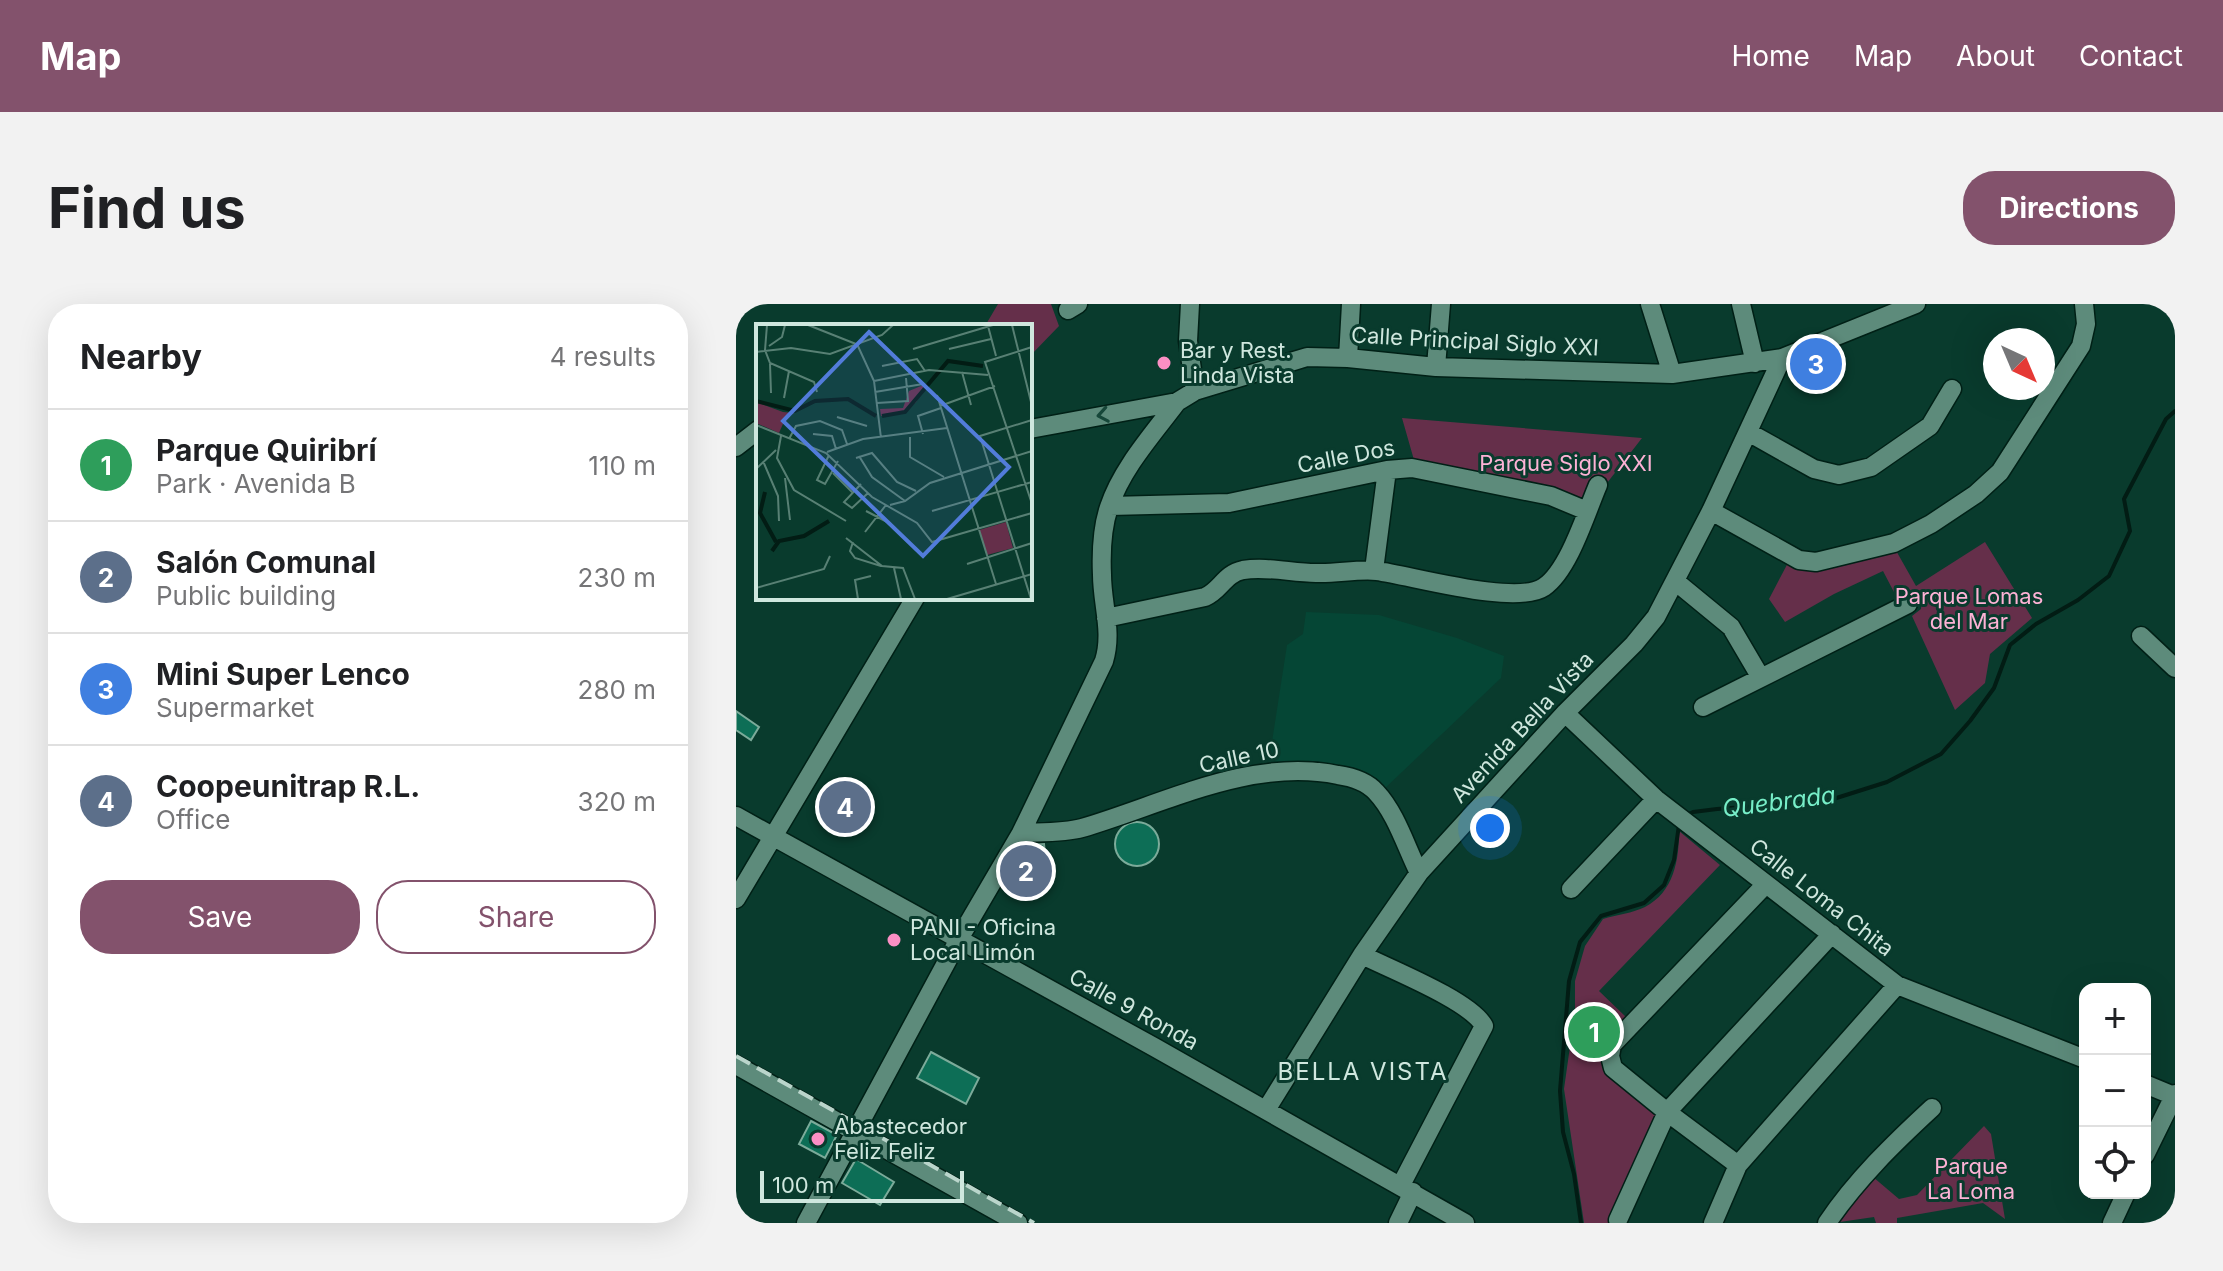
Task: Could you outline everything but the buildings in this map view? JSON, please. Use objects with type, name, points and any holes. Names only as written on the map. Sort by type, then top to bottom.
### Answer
[{"type":"street","points":[[1190,304],[1188,341],[1195,391]]},
{"type":"street","points":[[1348,358],[1351,304]]},
{"type":"street","points":[[1436,367],[1441,304]]},
{"type":"street","points":[[1650,304],[1672,374]]},
{"type":"street","points":[[1741,304],[1755,363]]},
{"type":"street","name":"Calle Principal Siglo XXI","points":[[1032,429],[1177,402],[1195,391],[1307,357],[1436,367],[1672,374],[1755,363],[1782,358],[1916,304]]},
{"type":"street","points":[[1711,511],[1799,560],[1816,562],[1894,543],[1931,524],[1976,494],[2000,472],[2081,346],[2086,324],[2084,304]]},
{"type":"street","name":"Avenida Bella Vista","points":[[1266,1110],[1362,955],[1419,873],[1656,617],[1711,511],[1782,358]]},
{"type":"street","points":[[1748,432],[1814,469],[1839,475],[1871,467],[1930,426],[1952,389]]},
{"type":"street","points":[[806,1223],[959,939],[1021,833],[1104,661],[1109,644],[1102,563],[1103,537],[1110,506],[1135,459],[1177,402]]},
{"type":"street","points":[[736,447],[756,432]]},
{"type":"street","name":"Calle Dos","points":[[1110,506],[1229,503],[1387,470],[1412,468],[1551,496],[1587,511]]},
{"type":"street","points":[[1374,570],[1387,470]]},
{"type":"street","points":[[1106,618],[1205,597],[1212,594],[1230,574],[1255,569],[1316,573],[1374,570],[1510,595],[1539,590],[1562,566],[1598,485]]},
{"type":"street","points":[[1675,581],[1731,627],[1761,678]]},
{"type":"street","points":[[736,899],[914,600]]},
{"type":"street","points":[[1703,707],[1908,604]]},
{"type":"street","points":[[2141,636],[2175,668]]},
{"type":"street","name":"Calle Loma Chita","points":[[1565,713],[1656,799],[1897,985],[2079,1057]]},
{"type":"street","name":"Calle 10","points":[[1021,833],[1079,829],[1148,804],[1248,776],[1312,770],[1356,778],[1375,790],[1388,809],[1419,873]]},
{"type":"street","points":[[1571,889],[1656,799]]},
{"type":"street","name":"Calle 9 Ronda","points":[[736,816],[1465,1223]]},
{"type":"street","points":[[1738,1165],[1613,1068],[1610,1056],[1612,1045],[1765,885]]},
{"type":"street","points":[[1618,1220],[1667,1112],[1832,934]]},
{"type":"street","points":[[1362,955],[1461,1005],[1480,1017],[1484,1026],[1407,1188],[1398,1223]]},
{"type":"street","points":[[1713,1223],[1738,1165],[1897,985]]},
{"type":"street","points":[[736,1065],[1018,1223]]},
{"type":"street","points":[[2151,1086],[2175,1095],[2151,1143]]},
{"type":"street","points":[[1827,1223],[1844,1198],[1932,1108]]},
{"type":"street","points":[[2112,1223],[2123,1199]]},
{"type":"shaded area","points":[[1306,612],[1379,615],[1457,638],[1504,656],[1501,678],[1383,790],[1340,766],[1269,761],[1287,645],[1303,634]]},
{"type":"green space","points":[[998,304],[1051,304],[1059,326],[1032,354],[1032,324],[986,324]]},
{"type":"green space","name":"Parque Siglo XXI","points":[[1402,418],[1642,438],[1607,483],[1594,477],[1581,503],[1531,482],[1414,460]]},
{"type":"green space","name":"Parque Lomas del Mar","points":[[1985,542],[2032,618],[1990,654],[1985,683],[1955,710],[1912,616],[1921,609],[1919,600],[1908,590],[1896,596],[1883,571],[1785,622],[1769,599],[1790,559],[1894,547],[1916,586]]},
{"type":"green space","points":[[1679,831],[1720,865],[1599,991],[1627,1018],[1603,1060],[1606,1073],[1658,1117],[1611,1223],[1584,1223],[1564,1089],[1575,1011],[1575,981],[1585,946],[1603,919],[1640,909],[1663,893],[1676,864]]},
{"type":"green space","name":"Parque La Loma","points":[[1984,1126],[1991,1134],[2005,1219],[1983,1203],[1897,1218],[1897,1223],[1876,1223],[1874,1217],[1833,1223],[1873,1177],[1899,1199],[1917,1195]]},
{"type":"waterway","name":"Quebrada","points":[[1687,815],[1717,809],[1827,801],[1887,782],[1941,754],[1994,688],[2010,645],[2109,576],[2130,531],[2124,499],[2166,419],[2175,411]]},
{"type":"waterway","name":"Quebrada","points":[[1581,1223],[1574,1174],[1563,1132],[1560,1091],[1569,981],[1580,942],[1601,916],[1644,903],[1664,885],[1674,860],[1679,825]]},
{"type":"railway","points":[[736,1056],[1034,1223]]},
{"type":"place","name":"Bar y Rest. Linda Vista","points":[[1164,363]]},
{"type":"place","name":"Mini Super Lenco","points":[[1816,364]]},
{"type":"place","name":"Coopeunitrap R.L.","points":[[845,807]]},
{"type":"place","name":"Salón Comunal","points":[[1026,871]]},
{"type":"place","name":"PANI - Oficina Local Limón","points":[[894,940]]},
{"type":"place","name":"Parque Quiribrí","points":[[1594,1032]]},
{"type":"place","name":"Abastecedor Feliz Feliz","points":[[818,1139]]},
{"type":"district","name":"BELLA VISTA","points":[[1363,1072]]}]
